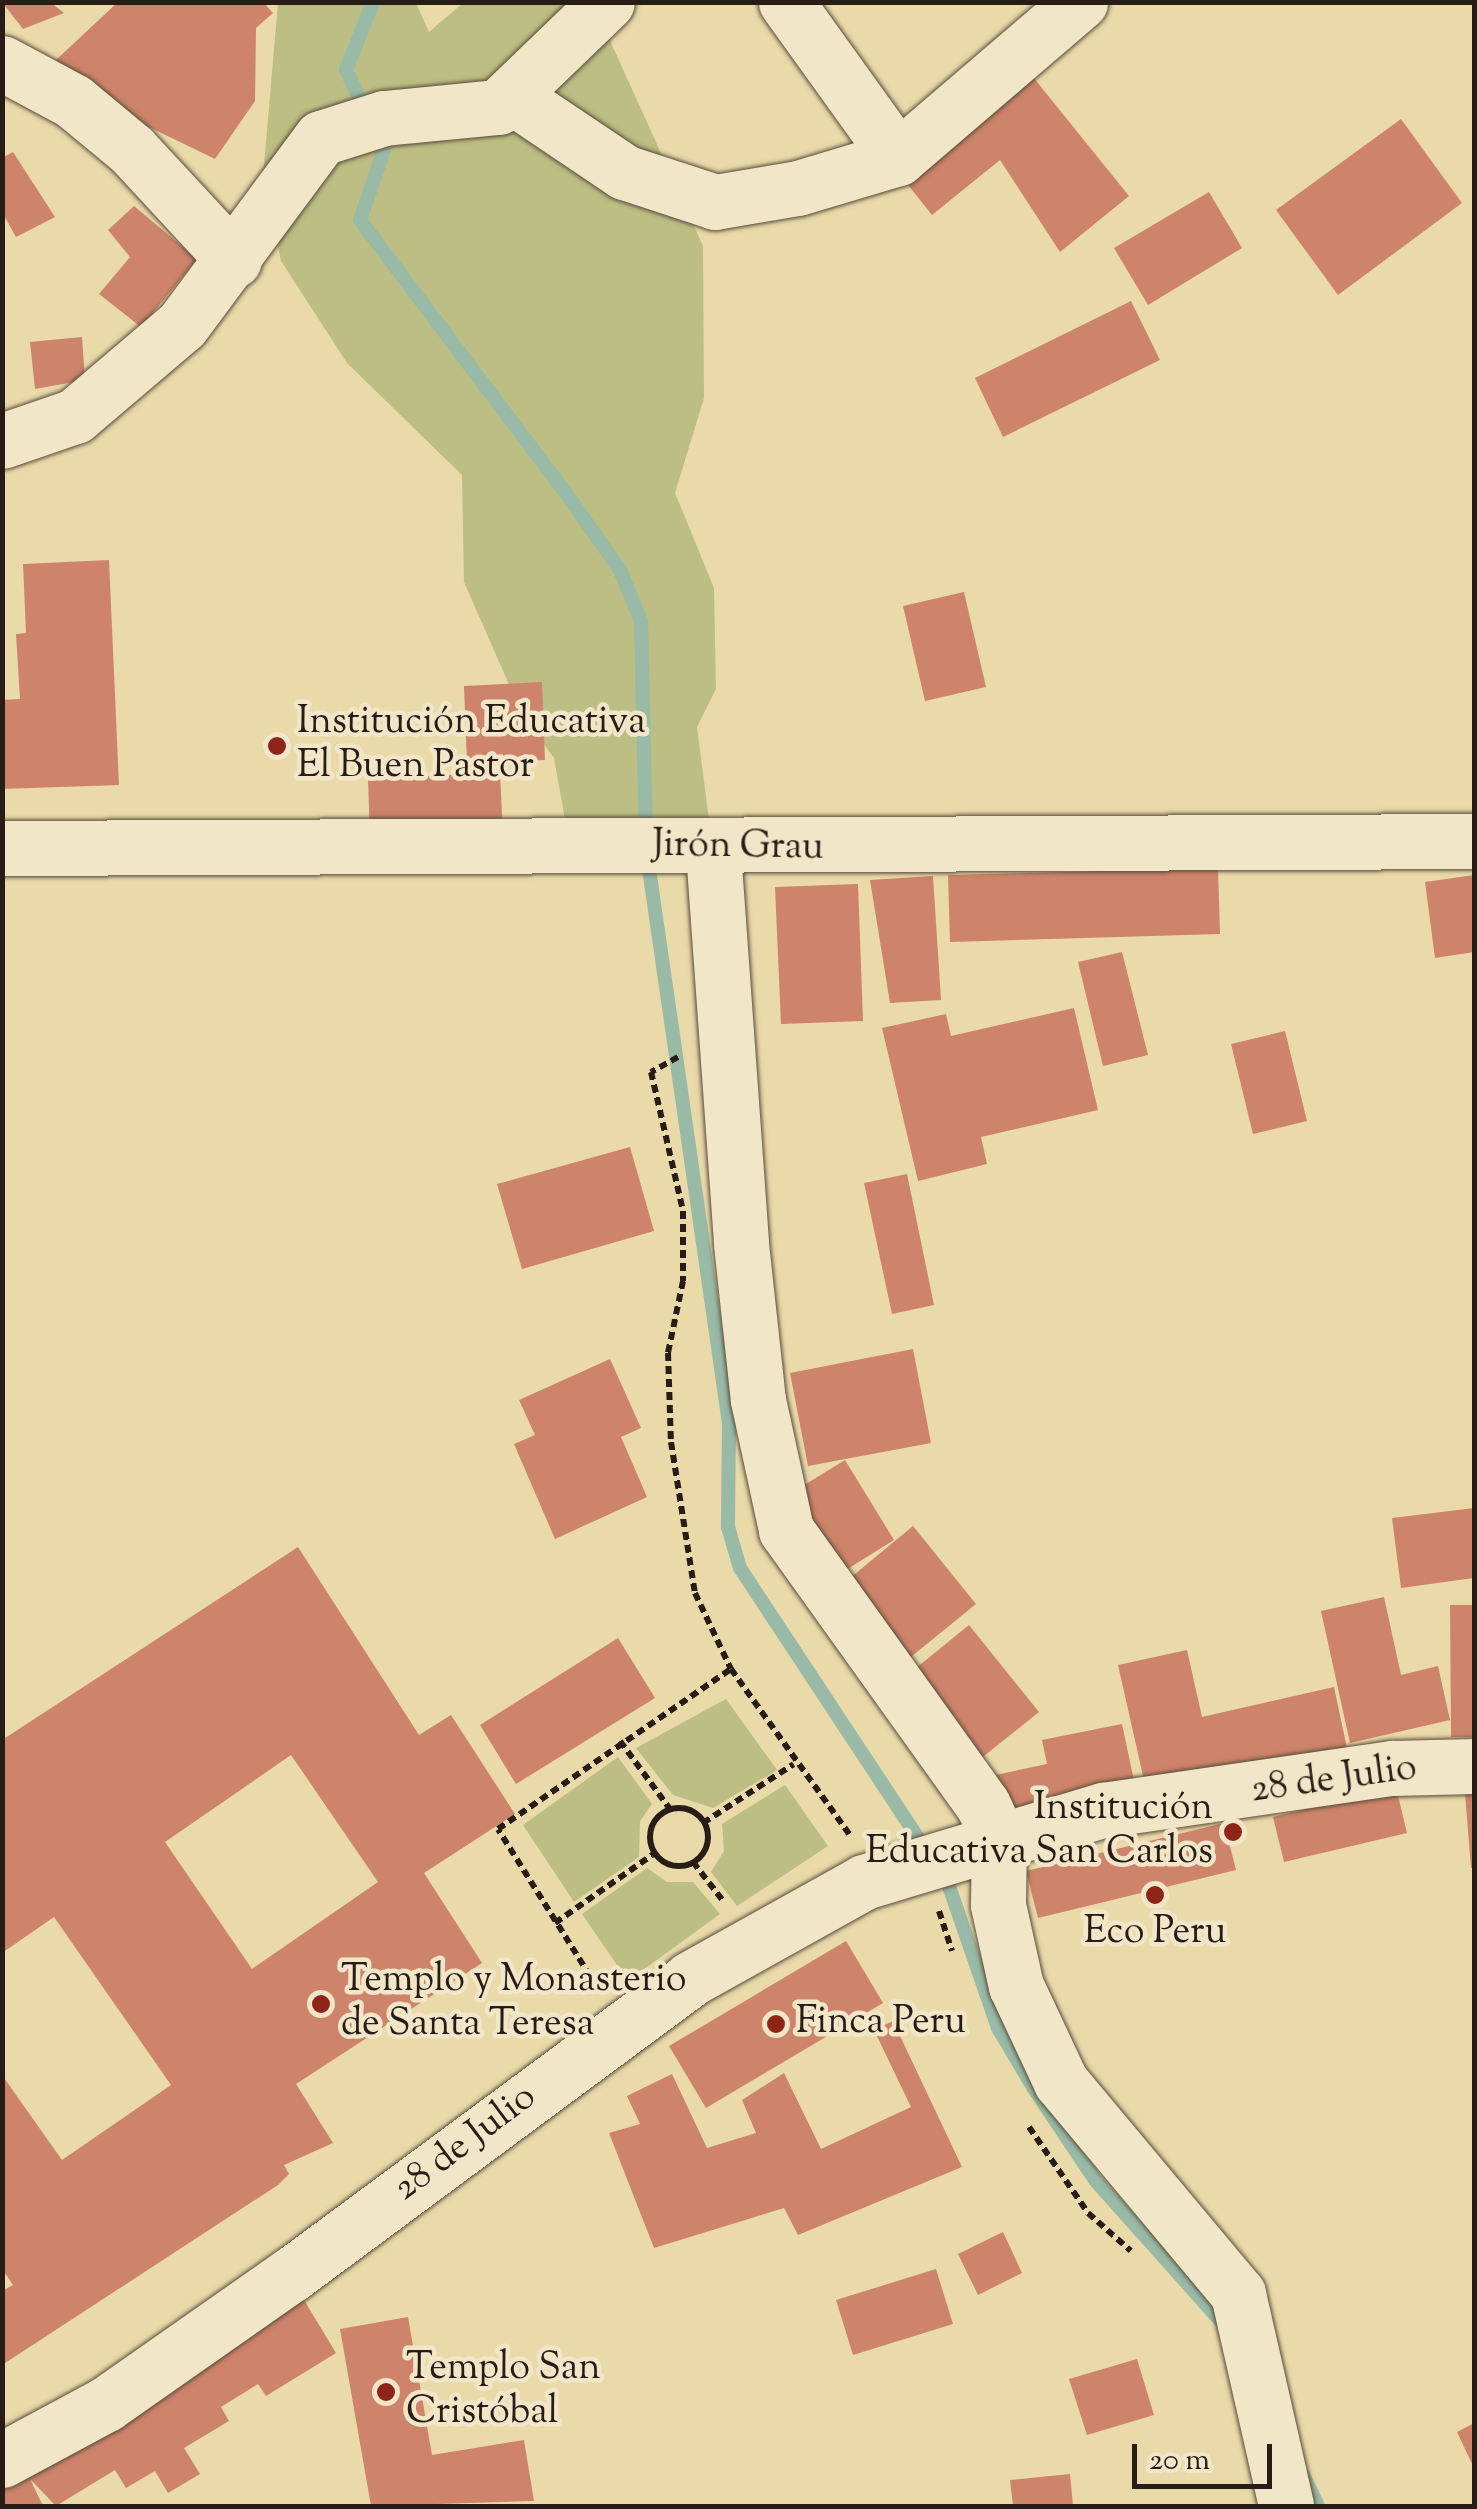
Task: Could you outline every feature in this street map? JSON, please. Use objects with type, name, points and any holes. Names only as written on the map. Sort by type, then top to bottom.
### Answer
[{"type":"street","points":[[2,441],[74,416],[182,325],[234,260],[275,192],[335,131],[499,104],[608,2]]},
{"type":"street","points":[[786,2],[898,158]]},
{"type":"street","points":[[499,104],[624,172],[714,202],[898,158],[1080,2]]},
{"type":"street","points":[[2,63],[73,101],[132,150],[234,260]]},
{"type":"street","name":"Jirón Grau","points":[[2,848],[570,842],[713,852],[1474,842]]},
{"type":"street","points":[[713,852],[740,1244],[758,1400],[786,1530],[994,1841],[998,1905],[1016,1986],[1061,2082],[1210,2252],[1245,2310],[1262,2415],[1286,2506]]},
{"type":"street","name":"28 de Julio","points":[[2,2460],[106,2404],[261,2296],[622,2026],[750,1941],[919,1861],[1102,1810],[1392,1768],[1474,1766]]},
{"type":"path","points":[[662,1062],[651,1072],[683,1211],[668,1353],[671,1442],[696,1593],[731,1669],[794,1764],[853,1840],[919,1861]]},
{"type":"path","points":[[622,2026],[498,1829],[620,1741],[731,1669]]},
{"type":"path","points":[[620,1741],[670,1810],[703,1823]]},
{"type":"path","points":[[703,1823],[794,1764]]},
{"type":"path","points":[[655,1852],[653,1824],[670,1810]]},
{"type":"path","points":[[655,1852],[677,1866],[693,1862],[708,1840],[703,1823]]},
{"type":"path","points":[[554,1923],[655,1852]]},
{"type":"path","points":[[693,1862],[737,1919]]},
{"type":"green space","points":[[278,3],[416,3],[429,32],[463,3],[593,3],[703,246],[704,398],[675,493],[714,588],[716,689],[697,727],[713,851],[569,842],[554,758],[522,714],[464,582],[462,475],[347,363],[281,261],[263,176]]},
{"type":"green space","points":[[726,1699],[777,1770],[713,1808],[673,1795],[636,1748]]},
{"type":"green space","points":[[618,1757],[652,1804],[640,1821],[639,1857],[574,1902],[523,1825]]},
{"type":"green space","points":[[785,1785],[828,1846],[737,1906],[711,1872],[724,1851],[722,1824]]},
{"type":"green space","points":[[647,1868],[667,1882],[693,1882],[720,1914],[628,1981],[582,1914]]},
{"type":"building","points":[[2,2],[50,2],[64,13],[23,29]]},
{"type":"building","points":[[118,2],[263,2],[273,13],[256,28],[255,101],[215,159],[149,127],[131,143],[56,60]]},
{"type":"building","points":[[1033,77],[1129,196],[1060,252],[1000,160],[932,215],[905,181]]},
{"type":"building","points":[[1401,119],[1462,203],[1338,295],[1276,210]]},
{"type":"building","points":[[13,152],[55,217],[16,237],[2,212],[2,158]]},
{"type":"building","points":[[1209,192],[1242,248],[1148,305],[1114,248]]},
{"type":"building","points":[[134,206],[197,259],[141,327],[99,294],[130,257],[108,230]]},
{"type":"building","points":[[1131,301],[1160,360],[1003,437],[975,378]]},
{"type":"building","points":[[82,337],[85,380],[35,389],[30,342]]},
{"type":"building","points":[[109,560],[119,785],[2,789],[2,700],[20,699],[16,634],[26,633],[23,564]]},
{"type":"building","points":[[964,592],[986,687],[925,701],[903,606]]},
{"type":"building","points":[[542,682],[545,760],[467,763],[464,686]]},
{"type":"building","points":[[500,773],[503,835],[370,841],[368,778]]},
{"type":"building","points":[[1218,868],[1220,934],[950,942],[948,875]]},
{"type":"building","points":[[1474,875],[1474,952],[1435,958],[1425,882]]},
{"type":"building","points":[[933,876],[941,1000],[890,1003],[870,880]]},
{"type":"building","points":[[858,884],[863,1021],[781,1024],[775,887]]},
{"type":"building","points":[[1122,952],[1148,1055],[1103,1066],[1078,962]]},
{"type":"building","points":[[1074,1008],[1098,1110],[981,1137],[987,1164],[918,1181],[882,1028],[946,1014],[951,1036]]},
{"type":"building","points":[[1285,1031],[1307,1121],[1253,1134],[1231,1044]]},
{"type":"building","points":[[630,1147],[654,1231],[522,1269],[497,1184]]},
{"type":"building","points":[[907,1174],[934,1305],[892,1314],[864,1183]]},
{"type":"building","points":[[913,1349],[931,1443],[808,1466],[790,1373]]},
{"type":"building","points":[[610,1359],[641,1428],[621,1437],[647,1497],[555,1539],[514,1444],[535,1435],[519,1400]]},
{"type":"building","points":[[845,1460],[894,1540],[833,1578],[783,1498]]},
{"type":"building","points":[[1474,1508],[1474,1578],[1401,1588],[1392,1518]]},
{"type":"building","points":[[913,1526],[976,1604],[901,1665],[838,1588]]},
{"type":"building","points":[[298,1547],[419,1735],[451,1715],[515,1814],[424,1873],[482,1963],[296,2084],[333,2143],[284,2165],[289,2174],[278,2185],[2,2365],[2,2291],[13,2285],[2,2269],[2,2075],[62,2160],[171,2085],[54,1917],[2,1953],[2,1740]],"holes":[[[291,1755],[378,1882],[252,1969],[165,1842]]]},
{"type":"building","points":[[1384,1597],[1401,1675],[1438,1666],[1450,1720],[1350,1743],[1321,1611]]},
{"type":"building","points":[[1450,1605],[1474,1605],[1474,1737],[1451,1737]]},
{"type":"building","points":[[969,1625],[1039,1712],[974,1764],[905,1677]]},
{"type":"building","points":[[618,1638],[655,1698],[516,1784],[480,1725]]},
{"type":"building","points":[[1187,1650],[1202,1717],[1334,1687],[1348,1753],[1146,1789],[1118,1665]]},
{"type":"building","points":[[1122,1724],[1137,1795],[995,1824],[986,1777],[1047,1764],[1042,1740]]},
{"type":"building","points":[[1396,1787],[1407,1833],[1284,1862],[1273,1817]]},
{"type":"building","points":[[1465,1793],[1474,1793],[1474,1868],[1471,1868]]},
{"type":"building","points":[[1224,1823],[1236,1870],[1038,1918],[1026,1871]]},
{"type":"building","name":"Finca Peru","points":[[846,1941],[883,2003],[706,2108],[669,2046]]},
{"type":"building","points":[[893,2021],[962,2167],[798,2235],[784,2208],[654,2248],[609,2133],[640,2124],[627,2096],[672,2074],[707,2148],[756,2133],[742,2100],[784,2073],[821,2149],[911,2107],[874,2030]]},
{"type":"building","points":[[1003,2232],[1022,2273],[978,2295],[958,2254]]},
{"type":"building","points":[[936,2269],[953,2324],[853,2355],[836,2300]]},
{"type":"building","points":[[304,2300],[336,2353],[266,2396],[258,2384],[221,2407],[229,2421],[184,2448],[200,2474],[168,2493],[155,2471],[126,2488],[115,2470],[56,2506],[30,2479],[43,2506],[2,2506],[2,2487]]},
{"type":"building","name":"Templo San Cristóbal","points":[[408,2317],[432,2455],[524,2440],[534,2501],[371,2506],[340,2329]]},
{"type":"building","points":[[1137,2359],[1154,2415],[1087,2435],[1069,2379]]},
{"type":"building","points":[[1474,2423],[1474,2468],[1457,2432]]},
{"type":"building","points":[[1070,2474],[1073,2506],[1013,2506],[1010,2480]]},
{"type":"waterway","points":[[366,112],[346,70],[373,2]]},
{"type":"waterway","points":[[375,132],[384,150],[360,220],[620,570],[641,621],[646,834]]},
{"type":"waterway","points":[[647,855],[729,1423],[728,1527],[740,1568],[925,1849]]},
{"type":"waterway","points":[[943,1869],[998,2028],[1033,2087],[1095,2180],[1224,2325]]},
{"type":"waterway","points":[[1303,2475],[1318,2506]]},
{"type":"place","name":"Institución Educativa El Buen Pastor","points":[[277,746]]},
{"type":"place","name":"Institución Educativa San Carlos","points":[[1233,1832]]},
{"type":"place","name":"Eco Peru","points":[[1155,1895]]},
{"type":"place","name":"Templo y Monasterio de Santa Teresa","points":[[321,2004]]},
{"type":"place","name":"Finca Peru","points":[[776,2024]]},
{"type":"place","name":"Templo San Cristóbal","points":[[386,2392]]}]
